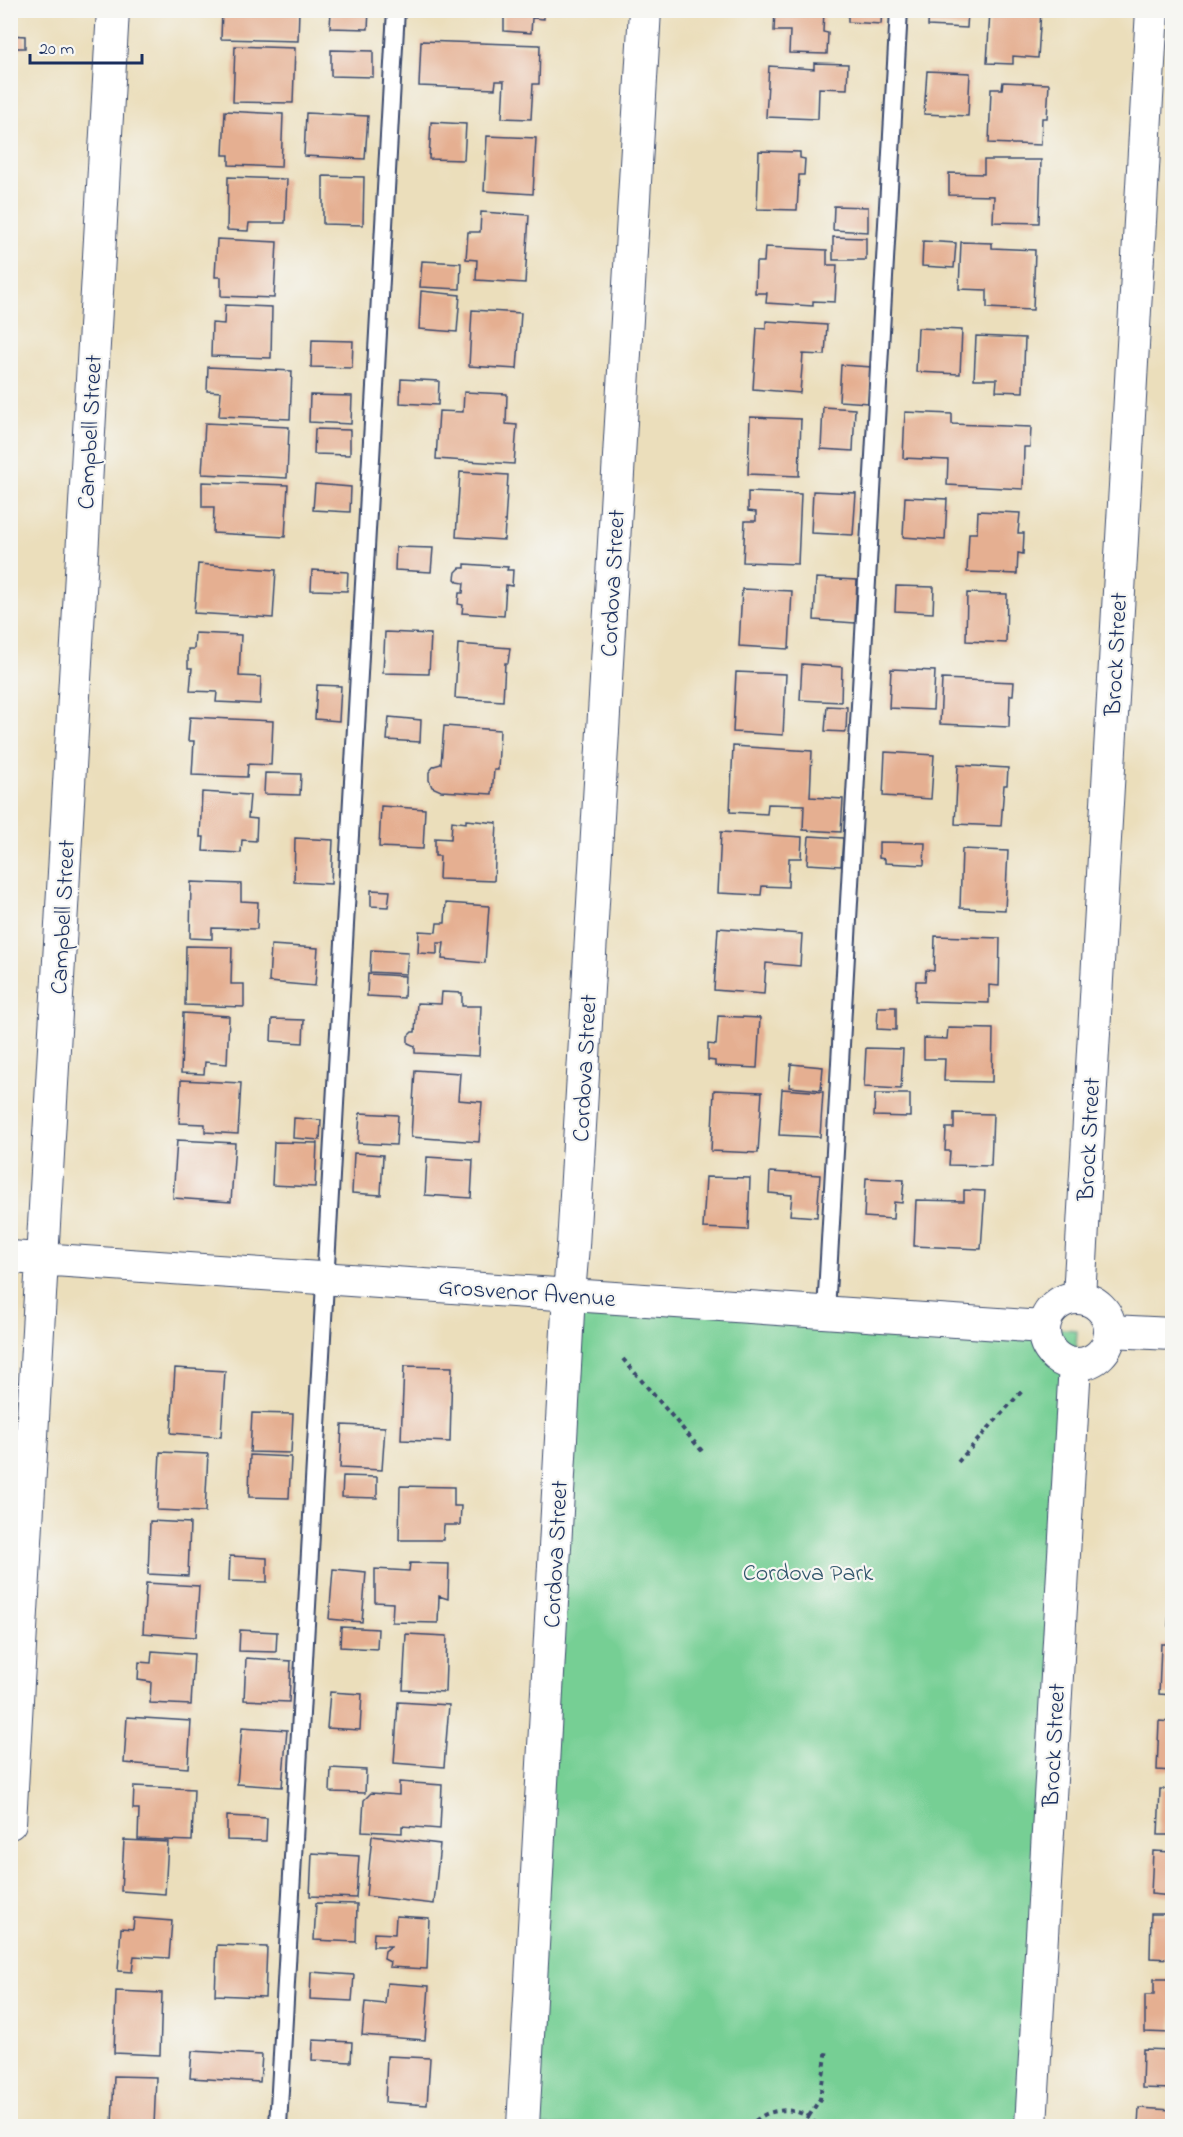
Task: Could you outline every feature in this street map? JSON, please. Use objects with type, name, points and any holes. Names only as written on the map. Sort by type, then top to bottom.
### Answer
[{"type":"street","name":"Campbell Street","points":[[10,1823],[113,10]]},
{"type":"street","name":"Cordova Street","points":[[523,2127],[569,1294],[645,10]]},
{"type":"street","name":"Brock Street","points":[[1079,1297],[1152,10]]},
{"type":"street","name":"Grosvenor Avenue","points":[[10,1257],[1043,1328]]},
{"type":"street","points":[[1079,1297],[1098,1304],[1110,1321],[1111,1331],[1109,1342],[1096,1359],[1075,1364],[1065,1362],[1048,1348],[1043,1328],[1052,1309],[1059,1302],[1079,1297]]},
{"type":"street","points":[[1111,1331],[1173,1334]]},
{"type":"street","name":"Brock Street","points":[[1031,2127],[1075,1364]]},
{"type":"lane","points":[[278,2127],[396,10]]},
{"type":"lane","points":[[826,1312],[899,10]]},
{"type":"path","points":[[622,1359],[702,1451]]},
{"type":"path","points":[[958,1462],[1022,1391]]},
{"type":"path","points":[[809,2116],[820,2099],[827,2048]]},
{"type":"path","points":[[748,2127],[768,2113],[792,2111],[809,2116],[818,2127]]},
{"type":"green space","name":"Cordova Park","points":[[569,1294],[1077,1330],[1031,2126],[523,2126]]},
{"type":"building","points":[[222,10],[299,10],[298,41],[221,39]]},
{"type":"building","points":[[331,10],[369,10],[368,29],[330,28]]},
{"type":"building","points":[[498,10],[544,10],[544,19],[532,18],[531,33],[504,31],[504,15],[498,15]]},
{"type":"building","points":[[775,10],[824,10],[823,32],[828,33],[827,54],[789,53],[790,31],[774,31]]},
{"type":"building","points":[[848,10],[882,10],[881,24],[848,22]]},
{"type":"building","points":[[929,10],[968,10],[967,28],[928,26]]},
{"type":"building","points":[[990,10],[1041,10],[1038,58],[1013,56],[1013,64],[987,63]]},
{"type":"building","points":[[10,35],[25,36],[25,48],[15,48],[14,71],[10,70]]},
{"type":"building","points":[[421,41],[540,45],[539,84],[533,84],[531,119],[502,118],[504,81],[496,81],[495,89],[419,86]]},
{"type":"building","points":[[235,46],[295,48],[293,103],[233,102]]},
{"type":"building","points":[[331,50],[373,51],[373,77],[331,76]]},
{"type":"building","points":[[814,63],[848,64],[847,89],[819,88],[818,119],[766,117],[769,66],[814,69]]},
{"type":"building","points":[[927,71],[970,73],[968,116],[924,114]]},
{"type":"building","points":[[1003,82],[1049,84],[1047,118],[1042,118],[1041,145],[989,143],[991,89],[1002,89]]},
{"type":"building","points":[[225,111],[283,114],[281,167],[229,165],[229,155],[223,155]]},
{"type":"building","points":[[306,113],[368,116],[365,159],[304,156]]},
{"type":"building","points":[[431,122],[466,124],[464,160],[429,159]]},
{"type":"building","points":[[487,136],[536,138],[533,194],[484,191]]},
{"type":"building","points":[[759,151],[800,152],[800,158],[805,159],[804,175],[799,175],[797,210],[757,209]]},
{"type":"building","points":[[984,160],[1041,160],[1039,223],[993,222],[994,196],[949,195],[949,173],[984,174]]},
{"type":"building","points":[[323,176],[364,177],[363,225],[323,224]]},
{"type":"building","points":[[228,177],[287,179],[285,223],[249,223],[248,231],[227,230]]},
{"type":"building","points":[[834,206],[868,207],[868,232],[833,230]]},
{"type":"building","points":[[481,212],[529,215],[525,283],[476,280],[477,260],[466,259],[468,232],[480,232]]},
{"type":"building","points":[[833,237],[866,238],[866,260],[833,260]]},
{"type":"building","points":[[217,239],[277,242],[274,298],[221,296],[221,277],[215,277]]},
{"type":"building","points":[[923,241],[956,243],[954,268],[922,266]]},
{"type":"building","points":[[961,242],[992,243],[992,248],[1035,250],[1033,310],[987,308],[987,290],[959,289]]},
{"type":"building","points":[[765,247],[827,250],[827,265],[837,265],[835,302],[813,301],[813,306],[766,303],[767,293],[755,293],[756,262],[764,262]]},
{"type":"building","points":[[422,261],[461,263],[460,289],[420,287]]},
{"type":"building","points":[[421,291],[460,295],[457,332],[419,329]]},
{"type":"building","points":[[225,305],[272,307],[271,358],[211,356],[212,323],[224,324]]},
{"type":"building","points":[[472,310],[521,313],[517,369],[469,366]]},
{"type":"building","points":[[766,321],[827,325],[825,355],[803,354],[800,393],[753,389],[757,328],[766,329]]},
{"type":"building","points":[[918,328],[962,330],[960,374],[916,372]]},
{"type":"building","points":[[976,336],[1025,338],[1023,392],[996,391],[997,379],[974,379]]},
{"type":"building","points":[[312,340],[353,341],[352,368],[311,367]]},
{"type":"building","points":[[841,365],[872,367],[869,403],[839,401]]},
{"type":"building","points":[[208,367],[292,371],[290,419],[219,416],[221,392],[207,391]]},
{"type":"building","points":[[401,379],[439,381],[438,405],[400,403]]},
{"type":"building","points":[[464,392],[507,394],[506,424],[517,425],[514,464],[436,459],[439,411],[463,412]]},
{"type":"building","points":[[310,395],[352,396],[351,424],[309,422]]},
{"type":"building","points":[[823,407],[855,409],[853,451],[821,449]]},
{"type":"building","points":[[905,412],[952,414],[952,424],[1031,427],[1030,447],[1024,447],[1023,489],[947,485],[948,460],[903,458]]},
{"type":"building","points":[[750,417],[801,419],[799,476],[748,474]]},
{"type":"building","points":[[205,423],[289,427],[287,478],[202,474]]},
{"type":"building","points":[[315,429],[350,430],[350,455],[314,454]]},
{"type":"building","points":[[460,472],[508,475],[504,540],[456,537]]},
{"type":"building","points":[[202,482],[288,485],[285,537],[213,533],[214,507],[202,507]]},
{"type":"building","points":[[315,484],[351,487],[350,512],[313,510]]},
{"type":"building","points":[[813,491],[856,493],[853,535],[811,533]]},
{"type":"building","points":[[748,492],[801,494],[798,564],[743,562],[745,521],[756,521],[756,512],[748,511]]},
{"type":"building","points":[[905,497],[947,499],[945,540],[903,537]]},
{"type":"building","points":[[978,511],[1020,513],[1018,533],[1024,533],[1023,554],[1018,553],[1017,574],[967,572],[969,533],[977,533]]},
{"type":"building","points":[[396,547],[433,548],[431,572],[395,570]]},
{"type":"building","points":[[198,564],[276,570],[273,618],[194,613]]},
{"type":"building","points":[[465,564],[508,567],[507,570],[513,570],[512,586],[506,585],[504,616],[462,613],[463,605],[458,604],[459,593],[463,593],[464,583],[455,579],[456,572],[460,568],[465,568]]},
{"type":"building","points":[[312,570],[348,572],[347,591],[311,590]]},
{"type":"building","points":[[816,578],[857,580],[855,623],[814,620]]},
{"type":"building","points":[[896,586],[934,587],[933,613],[895,611]]},
{"type":"building","points":[[742,589],[792,591],[789,649],[739,646]]},
{"type":"building","points":[[967,593],[1007,594],[1006,643],[966,641]]},
{"type":"building","points":[[385,632],[431,634],[429,674],[383,673]]},
{"type":"building","points":[[195,633],[241,635],[239,676],[261,677],[260,704],[216,702],[217,692],[190,691],[192,668],[188,668],[188,649],[194,649]]},
{"type":"building","points":[[458,644],[510,648],[508,663],[505,663],[503,701],[455,698]]},
{"type":"building","points":[[802,664],[842,667],[841,702],[800,700]]},
{"type":"building","points":[[891,669],[935,671],[933,710],[889,708]]},
{"type":"building","points":[[736,672],[786,674],[783,735],[733,732]]},
{"type":"building","points":[[942,679],[1014,682],[1013,695],[1010,695],[1009,727],[940,724]]},
{"type":"building","points":[[317,685],[341,686],[339,721],[315,719]]},
{"type":"building","points":[[827,706],[847,707],[846,732],[825,731]]},
{"type":"building","points":[[190,717],[273,721],[271,765],[248,764],[247,777],[192,775],[194,741],[188,741]]},
{"type":"building","points":[[389,717],[421,720],[420,742],[387,740]]},
{"type":"building","points":[[444,726],[500,730],[498,770],[494,770],[492,794],[441,791],[432,787],[429,772],[434,766],[441,764]]},
{"type":"building","points":[[733,746],[812,751],[810,797],[843,799],[841,832],[803,830],[804,805],[768,804],[767,814],[730,812]]},
{"type":"building","points":[[885,752],[934,755],[931,799],[883,796]]},
{"type":"building","points":[[958,765],[1008,768],[1007,785],[1004,785],[1001,826],[955,824]]},
{"type":"building","points":[[265,773],[301,774],[300,795],[264,794]]},
{"type":"building","points":[[202,792],[250,795],[248,818],[257,819],[256,841],[242,840],[241,853],[203,851],[204,837],[200,837]]},
{"type":"building","points":[[381,806],[425,809],[423,849],[379,847]]},
{"type":"building","points":[[466,820],[497,823],[494,881],[439,879],[440,856],[435,856],[435,838],[451,839],[452,821],[466,823]]},
{"type":"building","points":[[721,832],[802,837],[801,858],[789,858],[788,887],[762,886],[761,895],[718,893]]},
{"type":"building","points":[[809,836],[843,838],[841,866],[807,864]]},
{"type":"building","points":[[295,838],[333,840],[331,884],[294,882]]},
{"type":"building","points":[[879,842],[925,843],[924,865],[885,863],[885,859],[879,858]]},
{"type":"building","points":[[962,849],[1008,851],[1005,910],[960,908]]},
{"type":"building","points":[[191,882],[241,884],[241,901],[258,902],[257,929],[212,928],[212,939],[190,938]]},
{"type":"building","points":[[371,890],[390,891],[388,907],[371,906]]},
{"type":"building","points":[[446,903],[489,906],[485,963],[442,959],[444,943],[437,943],[437,954],[418,953],[419,931],[436,932],[437,923],[445,923]]},
{"type":"building","points":[[718,928],[802,934],[800,966],[766,963],[764,994],[714,990]]},
{"type":"building","points":[[935,936],[1000,938],[999,986],[989,985],[989,1003],[915,1001],[916,981],[925,981],[926,970],[934,971]]},
{"type":"building","points":[[271,945],[318,948],[315,986],[269,982]]},
{"type":"building","points":[[186,946],[232,947],[231,984],[244,984],[244,1007],[185,1005]]},
{"type":"building","points":[[371,950],[408,952],[406,974],[370,972]]},
{"type":"building","points":[[368,974],[405,976],[404,998],[367,996]]},
{"type":"building","points":[[442,992],[462,993],[462,1006],[481,1006],[479,1056],[415,1053],[415,1046],[408,1043],[408,1036],[415,1032],[417,1003],[441,1004]]},
{"type":"building","points":[[878,1007],[896,1007],[896,1030],[877,1029]]},
{"type":"building","points":[[183,1013],[229,1016],[227,1064],[205,1062],[204,1074],[181,1073]]},
{"type":"building","points":[[718,1016],[760,1018],[757,1068],[715,1066],[715,1061],[708,1060],[708,1044],[716,1045]]},
{"type":"building","points":[[272,1019],[304,1020],[303,1043],[271,1041]]},
{"type":"building","points":[[948,1028],[993,1029],[992,1082],[944,1081],[945,1059],[924,1059],[924,1038],[947,1039]]},
{"type":"building","points":[[866,1048],[903,1049],[901,1089],[864,1087]]},
{"type":"building","points":[[791,1064],[823,1067],[821,1090],[789,1087]]},
{"type":"building","points":[[415,1070],[460,1073],[458,1100],[482,1102],[479,1142],[411,1137]]},
{"type":"building","points":[[181,1080],[241,1083],[238,1134],[205,1132],[205,1124],[179,1123]]},
{"type":"building","points":[[782,1089],[823,1092],[820,1137],[779,1135]]},
{"type":"building","points":[[714,1090],[762,1092],[758,1153],[711,1151]]},
{"type":"building","points":[[875,1094],[910,1094],[910,1117],[874,1116]]},
{"type":"building","points":[[360,1113],[398,1115],[396,1145],[358,1143]]},
{"type":"building","points":[[954,1113],[993,1114],[991,1166],[949,1165],[950,1151],[945,1151],[946,1128],[954,1128]]},
{"type":"building","points":[[294,1118],[321,1120],[320,1140],[293,1138]]},
{"type":"building","points":[[177,1140],[235,1143],[231,1202],[173,1198]]},
{"type":"building","points":[[274,1142],[317,1143],[315,1187],[272,1185]]},
{"type":"building","points":[[354,1153],[383,1155],[381,1195],[352,1193]]},
{"type":"building","points":[[427,1157],[473,1160],[471,1198],[425,1195]]},
{"type":"building","points":[[770,1172],[820,1175],[817,1217],[790,1215],[792,1195],[769,1193]]},
{"type":"building","points":[[706,1177],[750,1178],[748,1230],[703,1228]]},
{"type":"building","points":[[866,1178],[904,1180],[902,1203],[894,1202],[893,1219],[864,1217]]},
{"type":"building","points":[[964,1190],[985,1191],[981,1249],[914,1246],[916,1200],[964,1201]]},
{"type":"building","points":[[404,1366],[452,1367],[450,1442],[401,1440]]},
{"type":"building","points":[[175,1368],[225,1371],[221,1437],[171,1433]]},
{"type":"building","points":[[252,1413],[293,1414],[291,1453],[250,1452]]},
{"type":"building","points":[[342,1425],[385,1427],[382,1470],[340,1468]]},
{"type":"building","points":[[160,1452],[208,1454],[205,1512],[157,1510]]},
{"type":"building","points":[[250,1455],[291,1457],[289,1498],[249,1497]]},
{"type":"building","points":[[343,1476],[377,1477],[377,1498],[342,1497]]},
{"type":"building","points":[[400,1486],[454,1487],[454,1506],[461,1506],[460,1525],[444,1525],[443,1540],[399,1540]]},
{"type":"building","points":[[150,1521],[190,1523],[188,1576],[148,1574]]},
{"type":"building","points":[[230,1556],[267,1558],[267,1582],[229,1581]]},
{"type":"building","points":[[410,1563],[449,1564],[448,1599],[439,1596],[438,1623],[392,1622],[393,1603],[375,1602],[375,1569],[409,1571]]},
{"type":"building","points":[[333,1569],[366,1572],[362,1622],[329,1619]]},
{"type":"building","points":[[146,1583],[199,1586],[196,1637],[143,1633]]},
{"type":"building","points":[[1171,1586],[1172,1626],[1168,1626]]},
{"type":"building","points":[[341,1627],[378,1629],[377,1649],[340,1647]]},
{"type":"building","points":[[240,1630],[277,1632],[276,1652],[239,1651]]},
{"type":"building","points":[[406,1634],[447,1636],[445,1692],[403,1690]]},
{"type":"building","points":[[1161,1644],[1172,1644],[1172,1695],[1159,1694]]},
{"type":"building","points":[[152,1651],[194,1654],[191,1705],[150,1703],[151,1682],[138,1680],[139,1662],[151,1663]]},
{"type":"building","points":[[246,1658],[291,1661],[289,1702],[244,1700]]},
{"type":"building","points":[[330,1692],[362,1694],[360,1730],[327,1728]]},
{"type":"building","points":[[398,1702],[449,1705],[444,1767],[394,1763]]},
{"type":"building","points":[[127,1717],[191,1721],[188,1768],[124,1763]]},
{"type":"building","points":[[1159,1721],[1172,1722],[1172,1771],[1157,1770]]},
{"type":"building","points":[[242,1727],[287,1730],[282,1787],[237,1784]]},
{"type":"building","points":[[331,1768],[366,1770],[365,1793],[330,1792]]},
{"type":"building","points":[[399,1782],[442,1785],[440,1829],[402,1826],[402,1833],[362,1831],[364,1800],[371,1793],[399,1795]]},
{"type":"building","points":[[134,1786],[194,1789],[192,1841],[138,1839],[139,1809],[133,1809]]},
{"type":"building","points":[[1160,1789],[1172,1789],[1172,1835],[1158,1835]]},
{"type":"building","points":[[227,1816],[267,1818],[266,1841],[227,1840]]},
{"type":"building","points":[[372,1836],[440,1844],[434,1904],[366,1896]]},
{"type":"building","points":[[124,1840],[168,1842],[165,1894],[121,1891]]},
{"type":"building","points":[[1153,1851],[1172,1852],[1172,1896],[1151,1894]]},
{"type":"building","points":[[312,1853],[359,1856],[356,1898],[310,1896]]},
{"type":"building","points":[[316,1903],[357,1904],[356,1942],[314,1940]]},
{"type":"building","points":[[1151,1914],[1172,1914],[1172,1959],[1150,1958]]},
{"type":"building","points":[[396,1916],[429,1918],[427,1969],[389,1967],[390,1962],[384,1959],[385,1951],[391,1946],[373,1946],[374,1933],[395,1934]]},
{"type":"building","points":[[134,1918],[172,1921],[169,1958],[134,1956],[132,1972],[118,1971],[121,1928],[133,1929]]},
{"type":"building","points":[[217,1945],[267,1947],[265,1997],[215,1995]]},
{"type":"building","points":[[311,1972],[354,1975],[352,2001],[310,1999]]},
{"type":"building","points":[[1154,1979],[1172,1979],[1172,2033],[1145,2032],[1145,1995],[1154,1995]]},
{"type":"building","points":[[387,1983],[429,1986],[425,2040],[362,2035],[365,2002],[385,2004]]},
{"type":"building","points":[[116,1991],[162,1993],[160,2055],[114,2053]]},
{"type":"building","points":[[313,2040],[352,2042],[351,2062],[312,2060]]},
{"type":"building","points":[[1143,2049],[1172,2050],[1172,2089],[1142,2088]]},
{"type":"building","points":[[192,2051],[262,2055],[260,2082],[190,2078]]},
{"type":"building","points":[[387,2056],[430,2058],[427,2105],[385,2102]]},
{"type":"building","points":[[114,2076],[156,2077],[154,2126],[112,2126]]},
{"type":"building","points":[[1139,2108],[1172,2110],[1172,2126],[1138,2126]]}]
